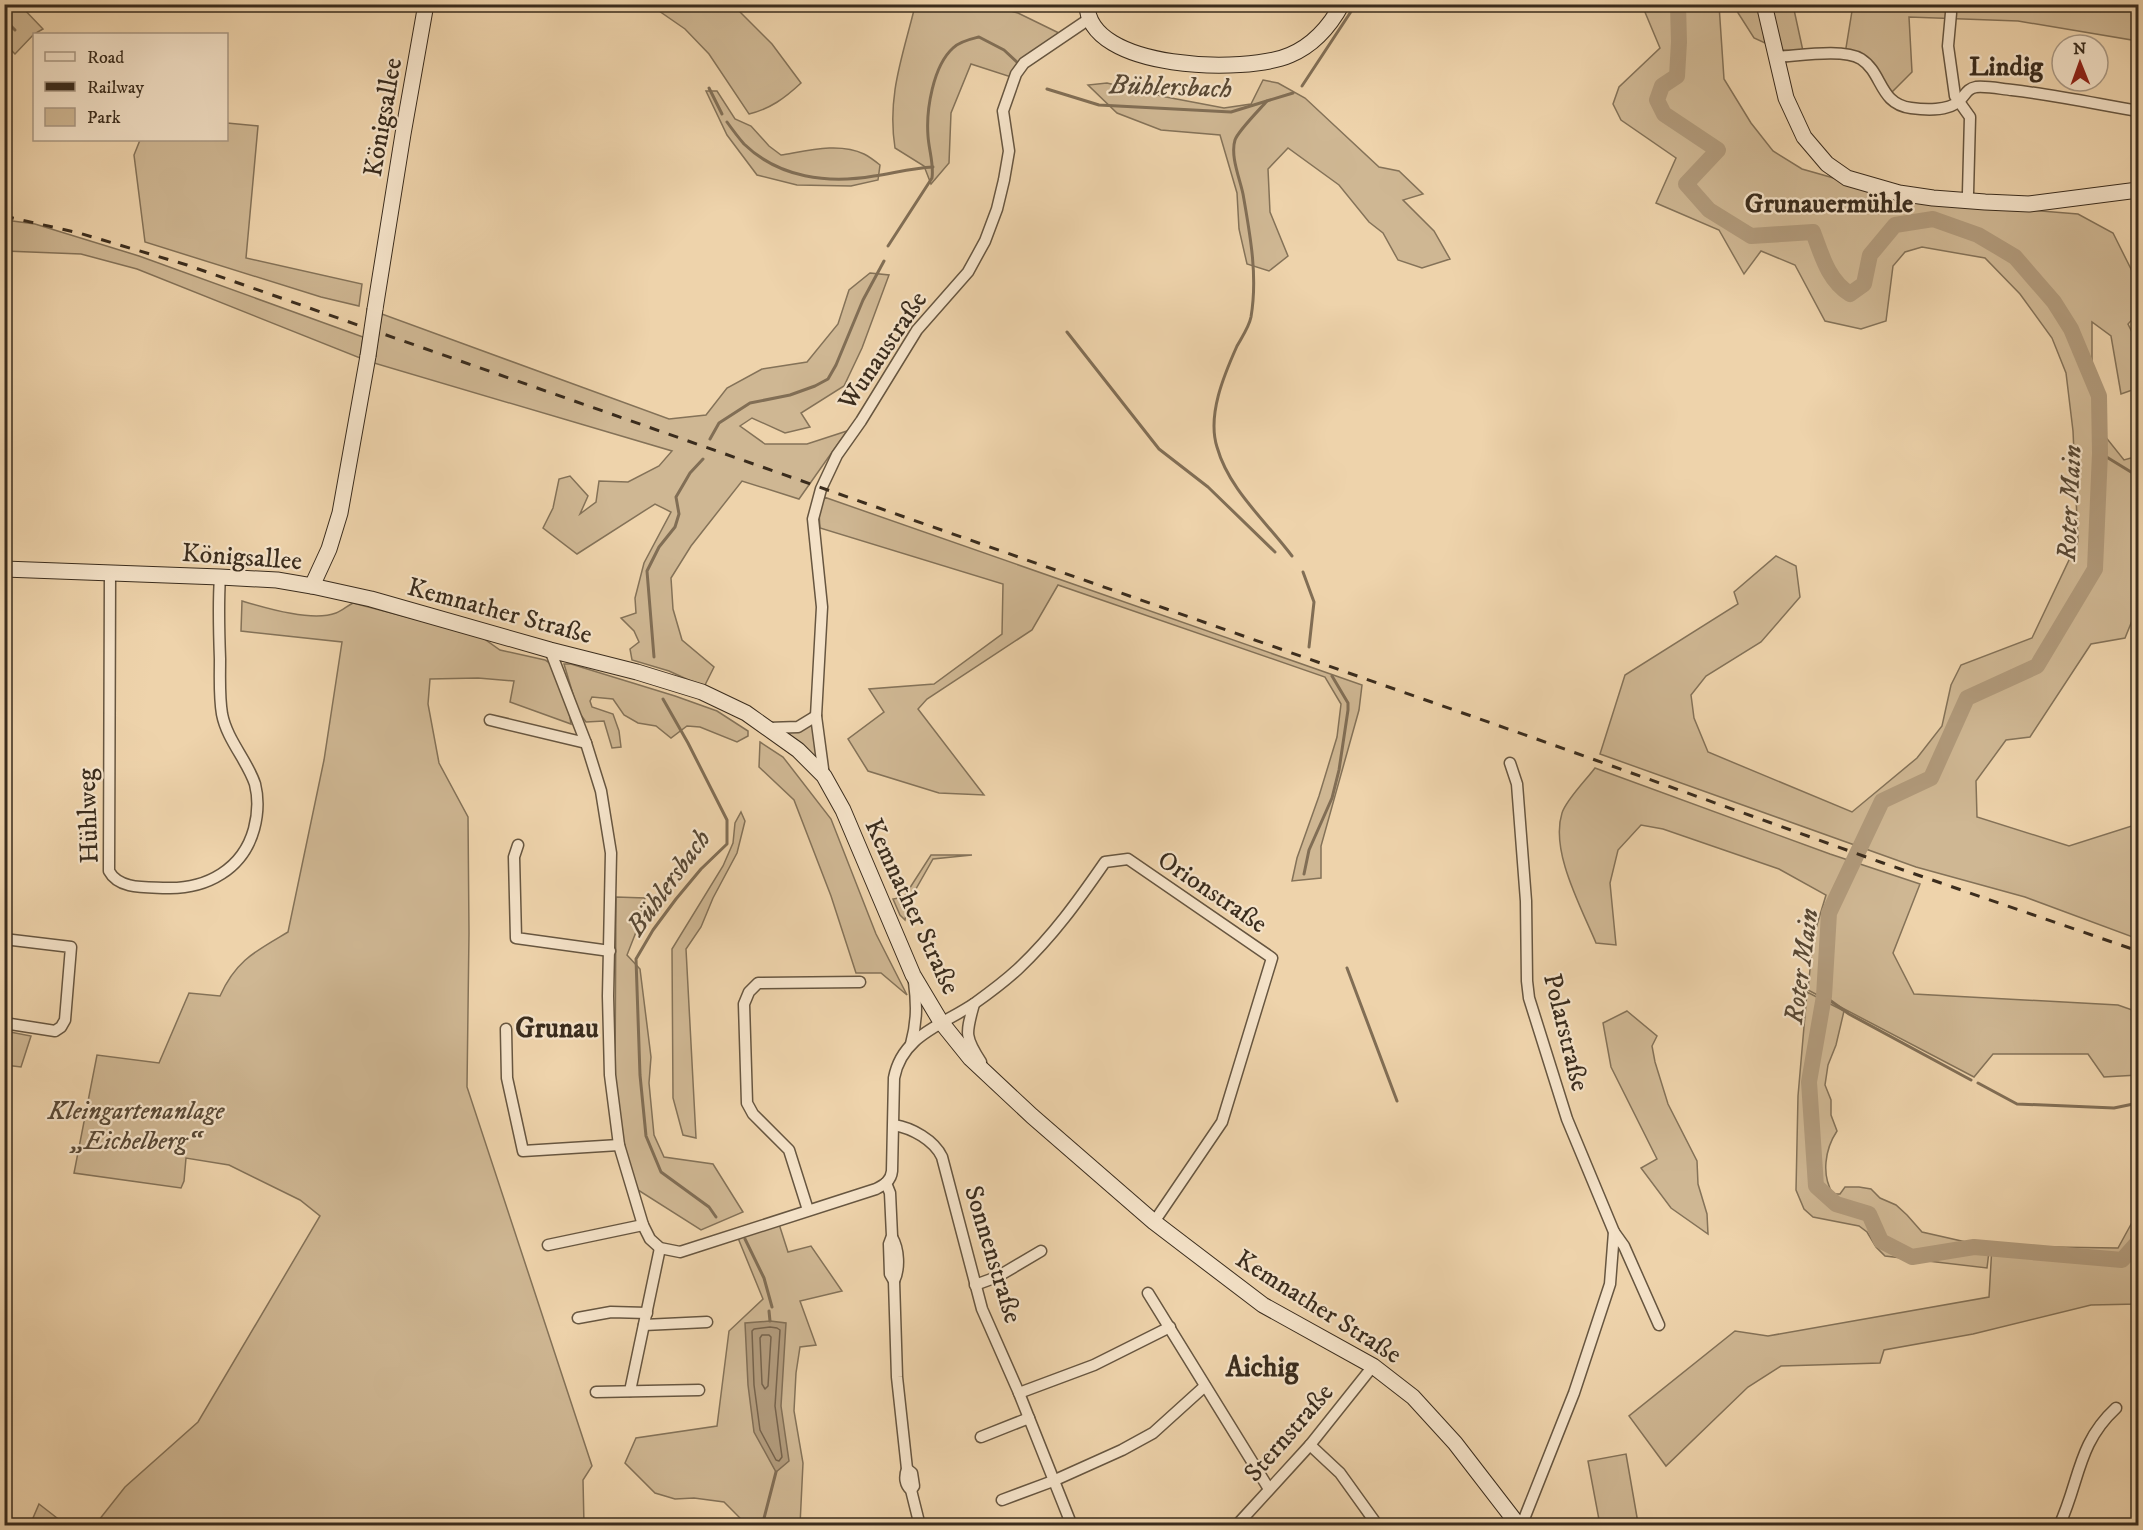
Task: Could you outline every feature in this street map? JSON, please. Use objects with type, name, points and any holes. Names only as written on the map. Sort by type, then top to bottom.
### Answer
[{"type":"main road","name":"Königsallee","points":[[4,570],[220,577],[277,580],[312,586],[329,549],[340,513],[426,4]]},
{"type":"main road","points":[[1088,12],[1097,33],[1110,43],[1132,52],[1166,60],[1204,65],[1247,65],[1290,56],[1306,47],[1320,36],[1342,4]]},
{"type":"main road","points":[[1764,4],[1786,98],[1804,137],[1827,164],[1847,178],[1899,193],[1933,198],[2029,204],[2139,190]]},
{"type":"main road","name":"Kemnather Straße","points":[[312,586],[371,599],[702,692],[746,713],[798,750],[824,776],[843,810],[913,975],[941,1022],[970,1058],[1154,1222],[1263,1305],[1373,1366],[1413,1397],[1473,1466],[1519,1526]]},
{"type":"street","name":"Wunaustraße","points":[[824,776],[816,716],[822,607],[813,526],[814,511],[825,478],[837,455],[861,421],[917,330],[969,272],[985,241],[997,209],[1004,180],[1009,152],[1003,111],[1016,74],[1024,63],[1088,12]]},
{"type":"street","points":[[1951,13],[1948,46],[1958,102],[1970,117],[1968,193]]},
{"type":"street","points":[[1776,57],[1845,54],[1860,58],[1870,66],[1886,95],[1899,106],[1933,109],[1949,106],[1958,102],[1967,90],[1981,87],[2036,93],[2139,111]]},
{"type":"street","name":"Hühlweg","points":[[110,573],[109,871],[113,879],[120,883],[165,888],[194,886],[210,880],[233,866],[249,845],[258,815],[258,796],[254,782],[227,730],[220,702],[220,577]]},
{"type":"street","points":[[550,650],[586,743],[601,791],[610,854],[608,996],[610,1075],[619,1145],[643,1224],[650,1239],[660,1248],[680,1252],[876,1190],[886,1183],[892,1176],[896,1065],[911,1044],[916,1026],[917,1006],[913,975]]},
{"type":"street","points":[[768,728],[798,728],[816,716]]},
{"type":"street","points":[[489,720],[586,743]]},
{"type":"street","name":"Polarstraße","points":[[1510,763],[1518,792],[1526,901],[1529,998],[1567,1119],[1614,1232],[1624,1246],[1659,1325]]},
{"type":"street","points":[[518,845],[514,857],[516,939],[610,951]]},
{"type":"street","name":"Orionstraße","points":[[911,1044],[941,1022],[974,1004],[1017,969],[1065,920],[1105,862],[1128,859],[1272,958],[1222,1122],[1154,1222]]},
{"type":"street","points":[[4,939],[71,947],[65,1020],[61,1028],[54,1031],[4,1023]]},
{"type":"street","points":[[808,1210],[789,1150],[753,1114],[747,1103],[744,1004],[749,992],[758,983],[860,982]]},
{"type":"street","points":[[974,1004],[967,1028],[968,1042],[993,1080]]},
{"type":"street","points":[[506,1029],[507,1078],[523,1151],[619,1145]]},
{"type":"street","name":"Sonnenstraße","points":[[894,1125],[903,1127],[938,1147],[982,1310],[1019,1393],[1072,1526]]},
{"type":"street","points":[[886,1183],[890,1193],[892,1236],[889,1244],[890,1274],[894,1281],[897,1377],[907,1469],[904,1475],[907,1487],[911,1490],[920,1526]]},
{"type":"street","points":[[548,1245],[643,1224]]},
{"type":"street","name":"Polarstraße","points":[[1519,1526],[1524,1519],[1581,1376],[1610,1284],[1614,1232]]},
{"type":"street","points":[[630,1391],[660,1248]]},
{"type":"street","points":[[975,1285],[997,1276],[1041,1251]]},
{"type":"street","points":[[1148,1293],[1269,1489]]},
{"type":"street","points":[[578,1318],[610,1312],[647,1313]]},
{"type":"street","points":[[644,1325],[707,1322]]},
{"type":"street","points":[[1019,1393],[1094,1365],[1170,1327]]},
{"type":"street","name":"Sternstraße","points":[[1239,1524],[1310,1444],[1373,1366]]},
{"type":"street","points":[[1002,1500],[1053,1481],[1154,1433],[1205,1386]]},
{"type":"street","points":[[596,1392],[699,1390]]},
{"type":"street","points":[[2059,1526],[2086,1447],[2105,1418],[2116,1408]]},
{"type":"street","points":[[981,1437],[1029,1418]]},
{"type":"street","points":[[1310,1444],[1340,1473],[1378,1526]]},
{"type":"green space","points":[[5,4],[20,5],[43,29],[33,33],[15,54],[5,44]]},
{"type":"green space","points":[[649,4],[733,5],[772,44],[801,83],[777,102],[749,114],[709,54],[685,29]]},
{"type":"green space","points":[[917,5],[988,5],[1018,13],[1063,35],[1011,77],[971,64],[951,113],[949,163],[931,184],[924,166],[895,148],[893,129],[897,78]]},
{"type":"green space","points":[[1642,5],[1719,5],[1724,79],[1751,123],[1773,151],[1802,169],[1911,200],[2078,214],[2113,233],[2138,283],[2138,313],[2128,324],[2138,344],[2138,388],[2121,394],[2111,336],[2092,322],[2092,386],[2104,435],[2124,460],[2138,456],[2138,606],[2125,638],[2091,644],[2030,737],[2006,740],[1976,781],[1977,817],[2069,846],[2138,824],[2138,939],[2025,897],[1916,867],[1600,754],[1625,675],[1738,604],[1734,592],[1776,556],[1796,566],[1800,597],[1761,642],[1706,676],[1691,695],[1694,718],[1708,752],[1852,812],[1917,758],[1942,726],[1951,685],[1961,665],[2032,638],[2078,541],[2073,431],[2066,373],[2052,338],[2020,294],[1985,258],[1922,247],[1905,252],[1893,266],[1886,321],[1861,329],[1825,321],[1795,265],[1761,251],[1744,274],[1719,230],[1656,203],[1676,158],[1621,120],[1613,104],[1619,87],[1660,48]]},
{"type":"green space","points":[[1733,5],[1759,5],[1765,43],[1754,38]]},
{"type":"green space","points":[[1770,5],[1793,5],[1803,51],[1778,50]]},
{"type":"green space","points":[[1853,5],[2138,5],[2138,41],[2110,36],[2110,33],[2090,33],[2018,21],[1909,17],[1912,72],[1888,96],[1870,66],[1845,54]]},
{"type":"green space","points":[[1263,80],[1278,83],[1305,98],[1379,167],[1399,171],[1423,194],[1403,200],[1434,231],[1450,259],[1422,268],[1398,260],[1383,233],[1369,222],[1339,185],[1288,148],[1268,169],[1270,212],[1288,256],[1269,271],[1247,264],[1239,229],[1237,193],[1220,135],[1161,130],[1117,113],[1088,85],[1107,83],[1224,108],[1251,104]]},
{"type":"green space","points":[[706,91],[717,91],[735,119],[751,126],[769,146],[781,155],[822,148],[854,150],[880,165],[878,180],[851,186],[797,185],[757,175],[727,135]]},
{"type":"green space","points":[[228,123],[258,126],[246,258],[362,284],[359,306],[321,297],[145,242],[134,155],[140,141],[228,141]]},
{"type":"green space","points":[[5,220],[35,224],[139,256],[363,337],[360,358],[137,269],[81,254],[5,251]]},
{"type":"green space","points":[[870,273],[889,275],[862,348],[844,386],[801,413],[810,427],[785,433],[752,418],[740,426],[765,444],[807,444],[847,431],[799,499],[742,481],[691,546],[671,578],[673,609],[682,640],[714,667],[704,687],[669,671],[632,660],[630,649],[639,642],[634,631],[621,618],[636,613],[635,598],[644,563],[671,512],[655,504],[577,554],[543,528],[553,508],[559,479],[570,476],[588,496],[580,514],[596,502],[599,481],[628,482],[659,466],[672,451],[374,363],[382,314],[669,419],[706,415],[727,388],[762,369],[807,362],[838,324],[849,290]]},
{"type":"green space","points":[[824,497],[1362,685],[1359,710],[1321,846],[1321,878],[1292,881],[1297,858],[1337,737],[1341,704],[1325,677],[1058,585],[1032,630],[927,699],[918,709],[984,795],[939,793],[868,771],[848,739],[884,712],[869,689],[934,684],[1002,634],[1003,584],[820,528],[819,513]]},
{"type":"green space","name":"Kleingartenanlage „Eichelberg“","points":[[242,601],[289,613],[315,616],[336,613],[353,603],[480,636],[500,650],[545,660],[552,665],[571,724],[510,702],[514,681],[478,678],[430,679],[428,704],[439,763],[468,817],[467,1087],[592,1466],[583,1480],[584,1525],[95,1525],[125,1487],[198,1422],[320,1216],[300,1200],[229,1165],[186,1158],[184,1181],[181,1188],[74,1173],[97,1055],[159,1063],[189,993],[220,996],[240,965],[257,951],[288,932],[324,760],[342,642],[241,631]]},
{"type":"green space","points":[[564,664],[571,664],[717,711],[748,731],[748,736],[737,742],[700,727],[687,726],[671,738],[656,726],[638,723],[624,715],[613,699],[592,697],[590,701],[592,707],[613,714],[619,731],[621,747],[612,748],[604,721],[586,722],[578,711]]},
{"type":"green space","points":[[814,720],[818,760],[814,759],[784,729]]},
{"type":"green space","points":[[760,742],[783,757],[831,819],[876,934],[907,995],[881,973],[856,973],[831,896],[794,800],[759,767]]},
{"type":"green space","points":[[1595,768],[1830,854],[1920,884],[1893,953],[1914,994],[2118,1005],[2138,1012],[2138,1075],[2104,1077],[2088,1054],[1993,1054],[1974,1077],[1808,990],[1813,938],[1826,895],[1779,869],[1663,829],[1641,825],[1618,850],[1610,883],[1616,945],[1596,943],[1569,879],[1560,844],[1559,828],[1564,808]]},
{"type":"green space","points":[[741,812],[745,821],[737,853],[713,898],[701,927],[686,949],[696,1138],[683,1135],[673,1098],[672,949],[723,866],[733,843],[735,823]]},
{"type":"green space","points":[[931,855],[972,855],[933,859],[908,903],[905,920],[900,915],[893,899],[904,897]]},
{"type":"green space","points":[[616,897],[645,898],[627,955],[640,969],[651,1057],[649,1083],[654,1135],[664,1157],[713,1164],[743,1212],[701,1230],[638,1190],[623,1143],[615,1078]]},
{"type":"green space","points":[[1807,992],[1844,1011],[1836,1045],[1828,1065],[1825,1085],[1831,1100],[1831,1115],[1837,1131],[1826,1162],[1827,1179],[1833,1194],[1840,1194],[1845,1187],[1871,1189],[1880,1198],[1896,1205],[1922,1232],[1966,1242],[1990,1243],[1987,1268],[1885,1256],[1867,1232],[1859,1226],[1813,1217],[1804,1209],[1796,1190],[1798,1096]]},
{"type":"green space","points":[[1627,1011],[1657,1036],[1652,1046],[1655,1062],[1668,1104],[1697,1161],[1698,1184],[1707,1214],[1708,1234],[1671,1208],[1641,1168],[1657,1159],[1611,1067],[1603,1023]]},
{"type":"green space","points":[[5,1031],[31,1036],[21,1067],[5,1065]]},
{"type":"green space","points":[[2138,1216],[2138,1304],[2091,1305],[1973,1334],[1884,1350],[1880,1363],[1781,1366],[1748,1387],[1666,1466],[1629,1416],[1735,1331],[1768,1336],[1989,1297],[1992,1246],[2118,1248],[2135,1217]]},
{"type":"green space","points":[[779,1224],[788,1252],[811,1246],[842,1291],[800,1301],[816,1345],[800,1347],[796,1373],[794,1411],[803,1463],[800,1525],[742,1525],[741,1519],[724,1502],[694,1498],[675,1499],[655,1493],[625,1463],[636,1438],[717,1426],[729,1331],[763,1299],[738,1238]]},
{"type":"green space","points":[[1626,1454],[1638,1523],[1600,1525],[1588,1461]]},
{"type":"green space","points":[[39,1504],[66,1525],[30,1525]]},
{"type":"water","points":[[770,1321],[786,1323],[781,1406],[789,1461],[776,1472],[754,1432],[748,1385],[745,1323]]},
{"type":"waterway","name":"Bühlersbach","points":[[1302,86],[1356,4]]},
{"type":"waterway","name":"Roter Main","points":[[1678,4],[1677,76],[1662,86],[1657,100],[1664,114],[1718,150],[1686,184],[1709,210],[1751,236],[1813,232],[1831,275],[1850,294],[1864,284],[1870,255],[1895,225],[1933,219],[1978,235],[2015,257],[2054,302],[2071,329],[2099,396],[2100,453],[2095,569],[2037,666],[1967,698],[1931,778],[1882,801],[1829,913],[1824,996],[1809,1082],[1816,1186],[1836,1204],[1869,1214],[1881,1241],[1912,1257],[1974,1247],[2122,1260],[2138,1242]]},
{"type":"waterway","points":[[4,19],[15,30]]},
{"type":"waterway","name":"Bühlersbach","points":[[888,246],[932,178],[928,114],[932,89],[946,56],[959,44],[979,37],[1004,50],[1019,64]]},
{"type":"waterway","points":[[709,88],[722,114]]},
{"type":"waterway","name":"Bühlersbach","points":[[1047,89],[1099,105],[1231,112],[1293,93]]},
{"type":"waterway","points":[[1267,101],[1240,131],[1234,146],[1250,240],[1253,302],[1249,324],[1232,357],[1218,395],[1214,435],[1223,463],[1239,491],[1292,556]]},
{"type":"waterway","points":[[727,122],[744,144],[758,155],[788,171],[805,176],[857,178],[933,167]]},
{"type":"waterway","name":"Bühlersbach","points":[[710,439],[719,423],[750,403],[790,395],[828,379],[863,300],[884,261]]},
{"type":"waterway","points":[[1067,332],[1159,449],[1208,487],[1275,552]]},
{"type":"waterway","points":[[2100,453],[2131,472]]},
{"type":"waterway","name":"Bühlersbach","points":[[654,657],[647,571],[659,547],[675,527],[679,514],[676,497],[690,473],[703,459]]},
{"type":"waterway","points":[[1303,572],[1314,602],[1309,647]]},
{"type":"waterway","points":[[1304,874],[1309,850],[1332,798],[1339,770],[1348,710],[1348,703],[1332,676]]},
{"type":"waterway","name":"Bühlersbach","points":[[663,699],[727,820],[727,844],[701,869],[676,899],[653,930],[636,959],[640,1075],[646,1136],[661,1172],[709,1207],[716,1217]]},
{"type":"waterway","points":[[1347,968],[1397,1101]]},
{"type":"waterway","points":[[1824,996],[1849,1014],[1971,1080]]},
{"type":"waterway","points":[[1978,1083],[2017,1104],[2114,1108],[2138,1103]]},
{"type":"waterway","name":"Bühlersbach","points":[[745,1239],[764,1278],[772,1307]]},
{"type":"waterway","name":"Bühlersbach","points":[[769,1311],[770,1321]]},
{"type":"waterway","name":"Bühlersbach","points":[[762,1526],[776,1472]]},
{"type":"railway","points":[[4,216],[79,233],[187,265],[2138,951]]},
{"type":"district","name":"Lindig","points":[[2006,66]]},
{"type":"district","name":"Grunauermühle","points":[[1829,203]]},
{"type":"district","name":"Grunau","points":[[557,1027]]},
{"type":"district","name":"Aichig","points":[[1262,1366]]}]
